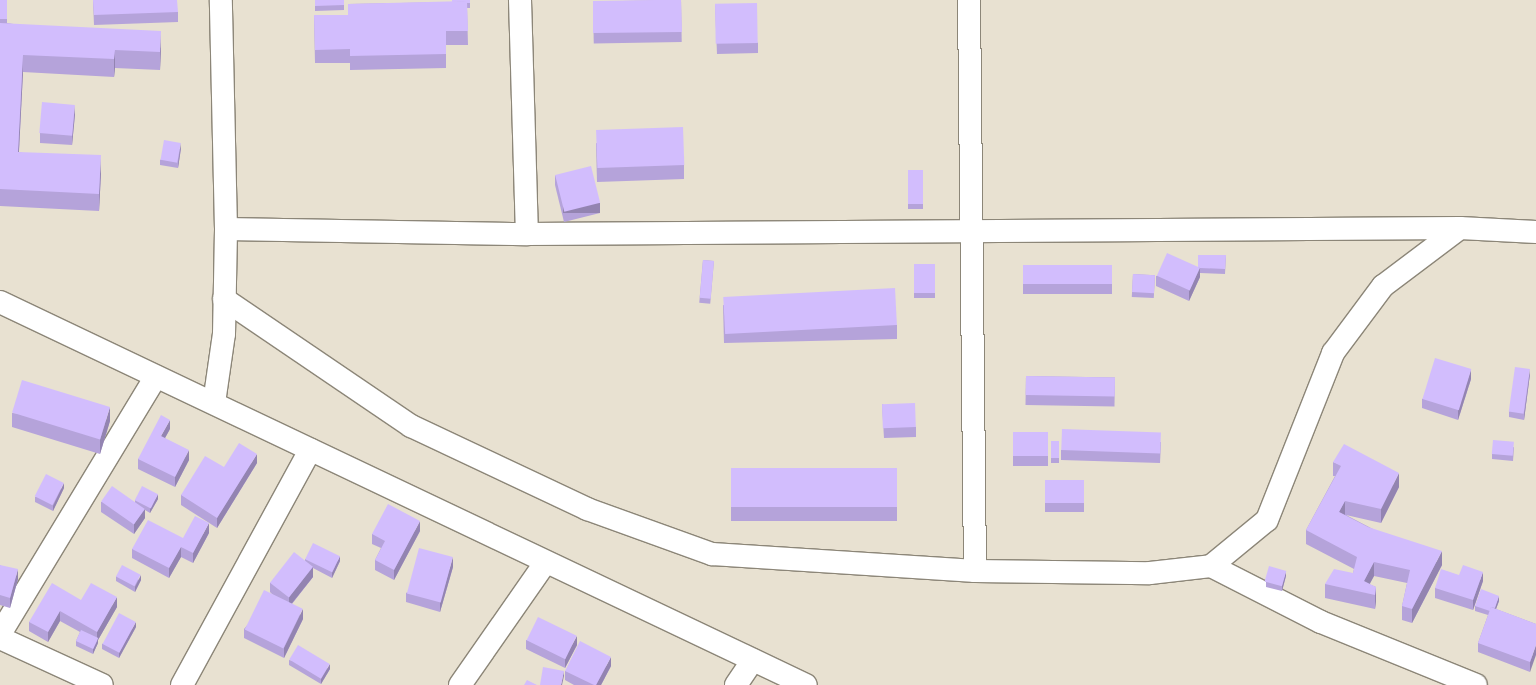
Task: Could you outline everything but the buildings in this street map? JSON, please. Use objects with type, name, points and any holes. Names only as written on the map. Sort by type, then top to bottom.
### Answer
[{"type":"street","points":[[214,403],[224,299],[226,229],[221,0]]},
{"type":"street","points":[[520,0],[527,234]]},
{"type":"street","points":[[969,0],[975,571]]},
{"type":"street","points":[[226,229],[527,234],[971,233],[1460,228],[1536,232]]},
{"type":"street","points":[[224,299],[411,426],[587,509],[712,554],[975,571],[1150,573],[1211,566],[1267,520],[1333,353],[1383,286],[1460,228]]},
{"type":"street","points":[[0,302],[214,403],[545,563],[806,685]]},
{"type":"street","points":[[0,634],[156,376]]},
{"type":"street","points":[[182,685],[310,450]]},
{"type":"street","points":[[460,685],[545,563]]},
{"type":"street","points":[[1211,566],[1321,622],[1476,685]]},
{"type":"street","points":[[0,638],[102,685]]},
{"type":"street","points":[[736,685],[753,660]]}]
